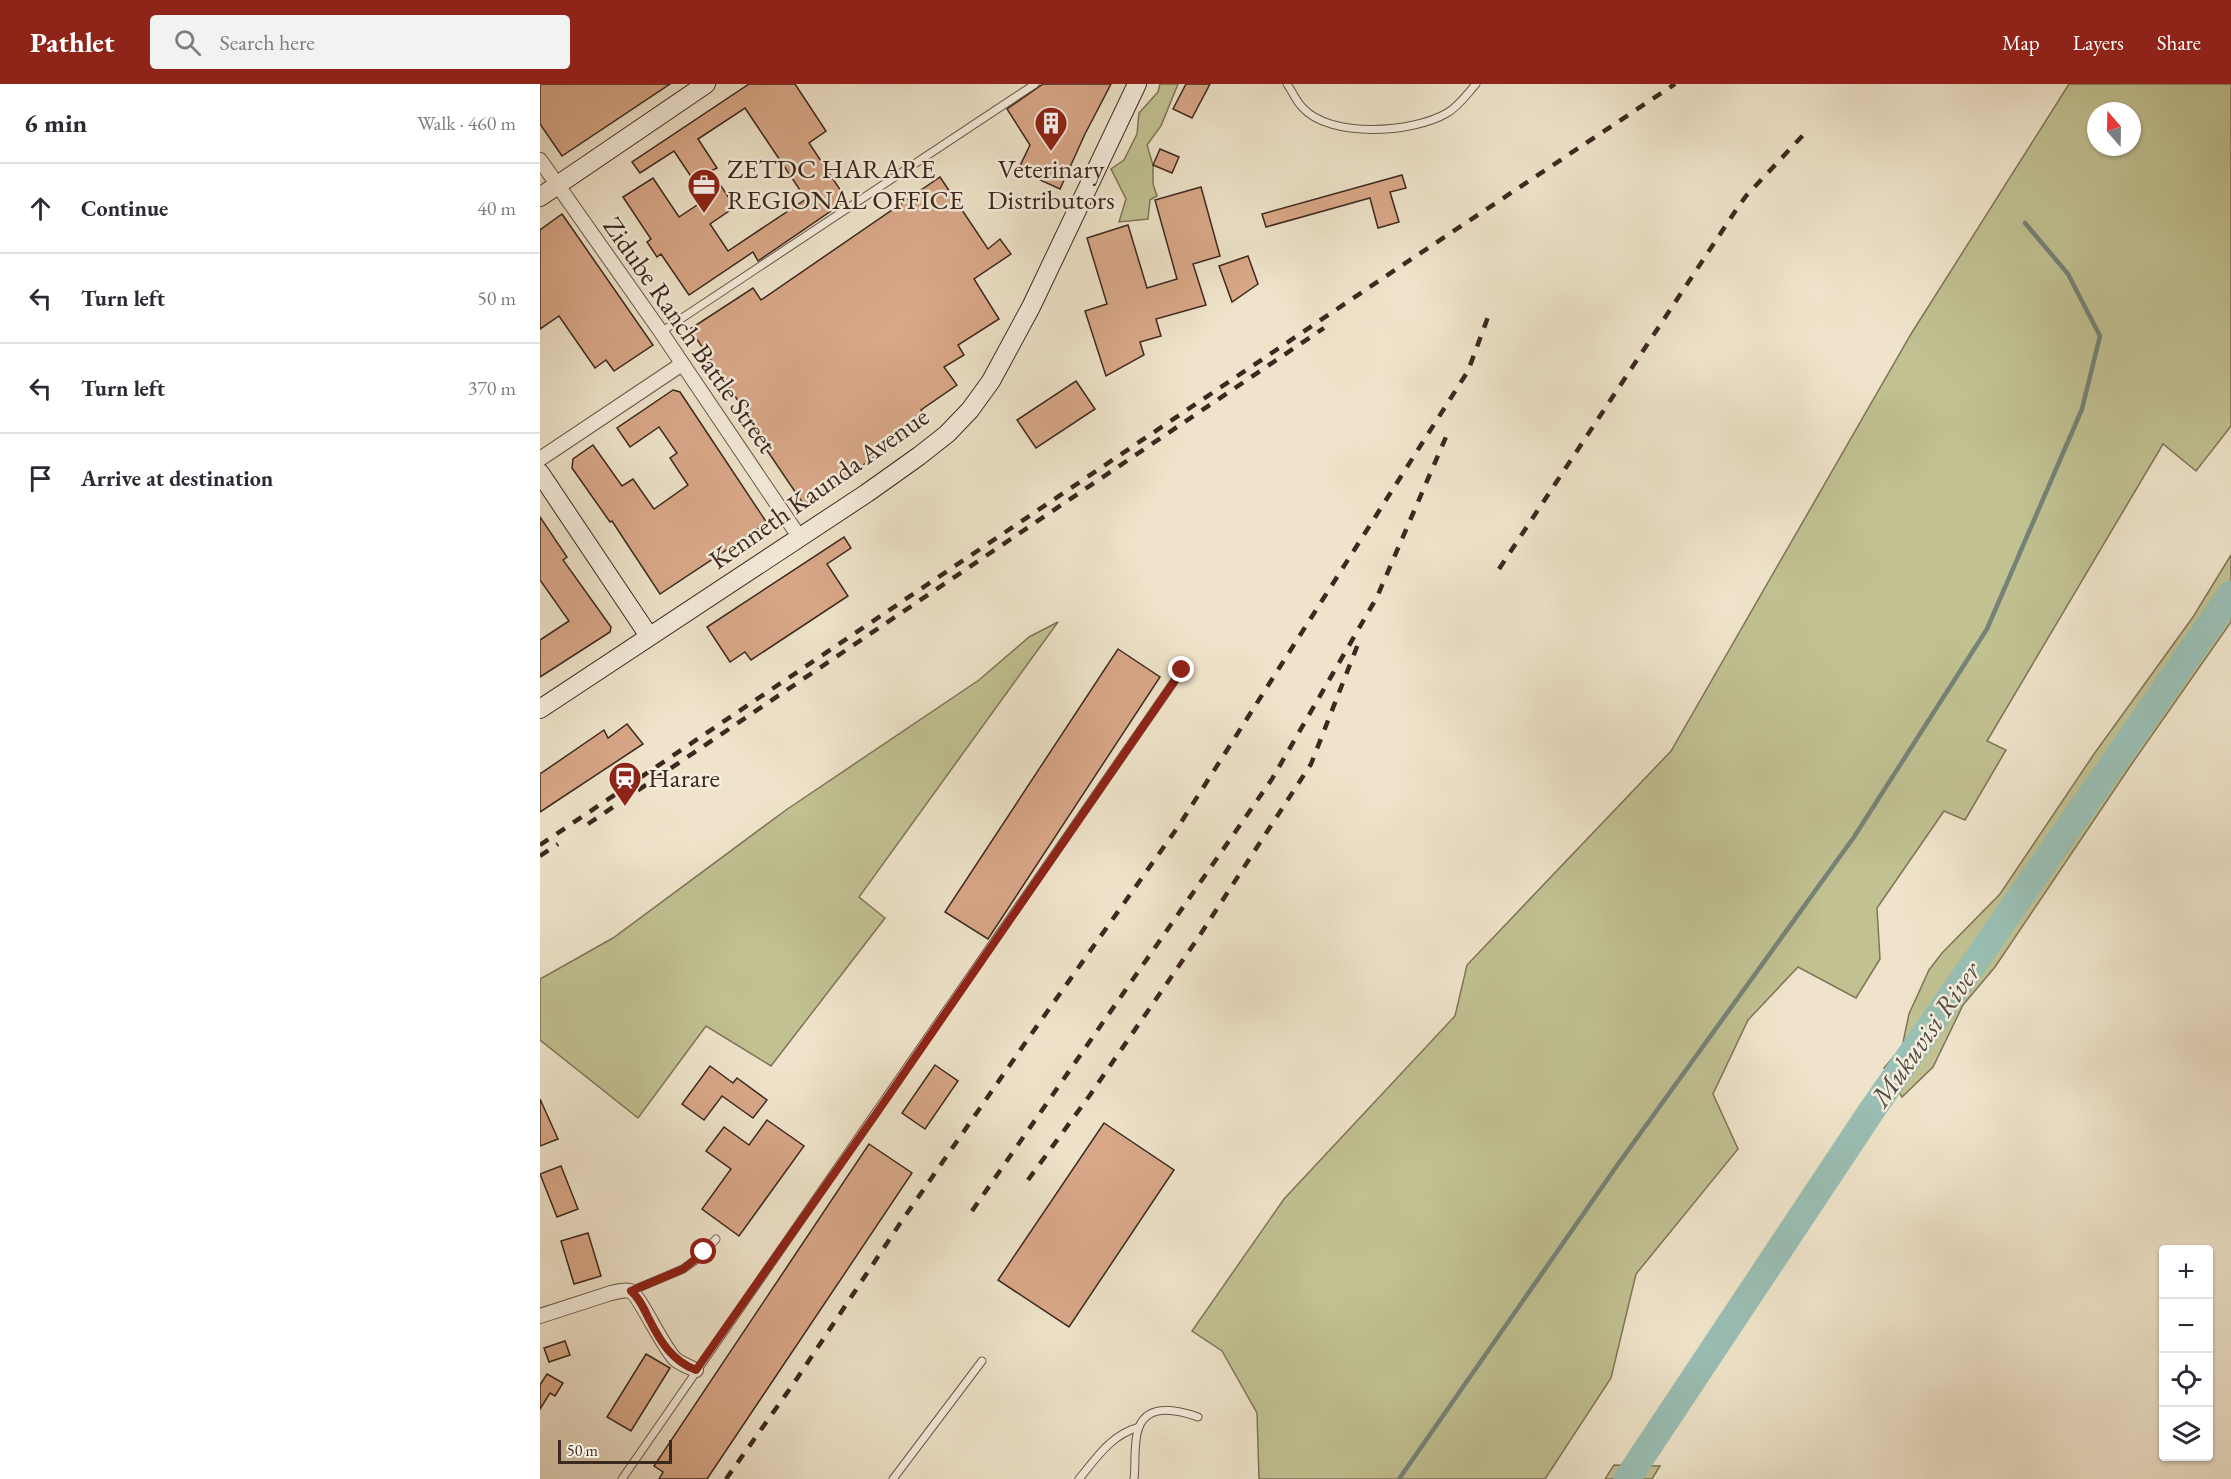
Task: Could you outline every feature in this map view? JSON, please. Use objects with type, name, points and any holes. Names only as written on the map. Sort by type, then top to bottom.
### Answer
[{"type":"main road","points":[[540,197],[706,84]]},
{"type":"main road","name":"Kenneth Kaunda Avenue","points":[[540,709],[800,538],[919,456],[947,434],[970,410],[1009,351],[1137,84]]},
{"type":"main road","points":[[540,473],[649,636]]},
{"type":"street","name":"Zidube Ranch Battle Street","points":[[540,159],[661,332],[800,538]]},
{"type":"street","points":[[540,459],[682,364]]},
{"type":"street","points":[[540,1316],[622,1290],[631,1291],[639,1300],[655,1331],[671,1354],[684,1365],[696,1370]]},
{"type":"lane","points":[[661,332],[1035,84]]},
{"type":"lane","points":[[1287,84],[1302,108],[1322,121],[1368,131],[1399,129],[1430,121],[1455,107],[1476,84]]},
{"type":"lane","points":[[622,1479],[1182,670]]},
{"type":"lane","points":[[631,1291],[683,1269],[697,1259],[716,1239]]},
{"type":"lane","points":[[893,1479],[982,1361]]},
{"type":"lane","points":[[1134,1479],[1139,1426],[1143,1420],[1161,1410],[1172,1409],[1198,1417]]},
{"type":"lane","points":[[1079,1479],[1104,1448],[1120,1434],[1139,1426]]},
{"type":"green space","points":[[1160,84],[1178,84],[1161,126],[1147,145],[1153,165],[1153,184],[1157,196],[1150,200],[1148,219],[1119,222],[1126,199],[1111,169],[1124,160],[1137,134],[1139,113],[1158,92]]},
{"type":"green space","points":[[2069,84],[2231,84],[2231,426],[2196,471],[2163,444],[1987,741],[2006,750],[1965,820],[1944,811],[1877,908],[1880,959],[1856,998],[1798,967],[1748,1020],[1713,1094],[1738,1149],[1636,1274],[1611,1378],[1545,1479],[1259,1479],[1257,1413],[1222,1351],[1192,1331],[1284,1199],[1455,1016],[1467,965],[1671,751],[1911,334]]},
{"type":"green space","points":[[2231,555],[2231,622],[1995,967],[1963,1005],[1933,1067],[1902,1097],[1884,1068],[1902,1047],[1909,1014],[1929,970],[1942,953],[2000,894],[2094,754],[2193,617]]},
{"type":"green space","points":[[1058,622],[859,897],[885,918],[771,1066],[706,1026],[638,1118],[540,1040],[540,979],[613,938],[786,810],[979,680],[1029,637]]},
{"type":"green space","points":[[1614,1465],[1660,1466],[1652,1479],[1605,1479]]},
{"type":"building","points":[[540,84],[670,84],[562,156],[540,124]]},
{"type":"building","points":[[749,84],[795,84],[826,131],[809,143],[847,200],[758,261],[753,252],[689,295],[661,254],[657,257],[647,242],[651,239],[623,197],[653,178],[679,217],[706,199],[674,151],[640,173],[632,162]],"holes":[[[745,108],[806,199],[728,251],[710,224],[735,207],[711,171],[717,168],[698,139]]]},
{"type":"building","points":[[1043,84],[1111,84],[1060,189],[1018,170],[1030,145],[1007,109]]},
{"type":"building","points":[[1186,84],[1210,84],[1192,118],[1173,109]]},
{"type":"building","points":[[1160,149],[1179,157],[1172,173],[1153,165]]},
{"type":"building","points":[[1402,175],[1406,188],[1390,192],[1399,222],[1378,228],[1370,198],[1266,227],[1262,214]]},
{"type":"building","points":[[940,177],[988,249],[1000,239],[1011,254],[974,279],[999,319],[958,345],[964,355],[944,367],[957,385],[921,410],[928,421],[804,505],[756,434],[759,432],[690,329],[753,288],[761,300]]},
{"type":"building","points":[[1201,187],[1220,256],[1193,264],[1206,305],[1156,319],[1161,336],[1140,342],[1144,355],[1106,376],[1085,311],[1107,304],[1087,238],[1128,225],[1147,288],[1177,279],[1155,200]]},
{"type":"building","points":[[562,214],[653,345],[614,371],[606,360],[595,368],[559,316],[540,329],[540,230]]},
{"type":"building","points":[[1248,256],[1258,284],[1232,302],[1219,266]]},
{"type":"building","points":[[1076,381],[1095,409],[1036,448],[1017,420]]},
{"type":"building","points":[[673,390],[680,392],[767,523],[660,594],[612,521],[610,522],[572,468],[573,459],[593,445],[622,486],[633,479],[654,509],[688,485],[670,458],[677,453],[659,427],[630,447],[617,428]]},
{"type":"building","points":[[540,517],[567,557],[563,560],[611,627],[610,632],[540,677],[540,640],[569,621],[540,580]]},
{"type":"building","points":[[844,537],[851,548],[827,564],[848,596],[751,660],[745,652],[730,662],[707,627]]},
{"type":"building","points":[[1118,649],[1160,677],[988,939],[945,912]]},
{"type":"building","points":[[627,724],[643,744],[540,812],[540,774],[604,730],[608,738]]},
{"type":"building","points":[[935,1065],[958,1081],[925,1129],[902,1113]]},
{"type":"building","points":[[710,1066],[733,1083],[737,1078],[767,1100],[753,1118],[722,1096],[704,1120],[682,1104]]},
{"type":"building","points":[[540,1099],[558,1139],[540,1146]]},
{"type":"building","points":[[767,1120],[804,1146],[739,1236],[702,1209],[731,1169],[706,1151],[724,1127],[749,1145]]},
{"type":"building","points":[[1104,1123],[1174,1170],[1069,1327],[998,1280]]},
{"type":"building","points":[[869,1144],[912,1173],[707,1479],[659,1479],[663,1472],[654,1466]]},
{"type":"building","points":[[561,1166],[578,1209],[557,1217],[540,1174]]},
{"type":"building","points":[[588,1233],[601,1276],[574,1284],[561,1241]]},
{"type":"building","points":[[565,1341],[570,1355],[549,1362],[544,1348]]},
{"type":"building","points":[[646,1354],[670,1368],[631,1431],[607,1417]]},
{"type":"building","points":[[547,1374],[563,1383],[555,1396],[550,1393],[540,1409],[540,1385]]},
{"type":"waterway","points":[[1399,1479],[1616,1167],[1854,837],[1987,629],[2082,409],[2100,336],[2068,274],[2025,223]]},
{"type":"waterway","name":"Mukuvisi River","points":[[1627,1479],[1870,1113],[2231,594]]},
{"type":"railway","points":[[540,845],[1675,84]]},
{"type":"railway","points":[[1499,569],[1736,210],[1746,196],[1806,132]]},
{"type":"railway","points":[[726,1479],[794,1383],[901,1222],[1180,824],[1468,371],[1488,317]]},
{"type":"railway","points":[[588,824],[1324,328]]},
{"type":"railway","points":[[972,1211],[1272,779],[1377,597],[1449,430]]},
{"type":"railway","points":[[1028,1180],[1090,1095],[1198,938],[1311,764],[1360,639]]},
{"type":"railway","points":[[540,856],[558,844]]},
{"type":"place","name":"Veterinary Distributors","points":[[1051,152]]},
{"type":"place","name":"ZETDC HARARE REGIONAL OFFICE","points":[[704,214]]},
{"type":"place","name":"Harare","points":[[625,807]]},
{"type":"route","points":[[704,1252],[683,1269],[631,1291],[636,1295],[655,1331],[671,1354],[676,1360],[696,1370],[876,1114],[1182,670]]}]
